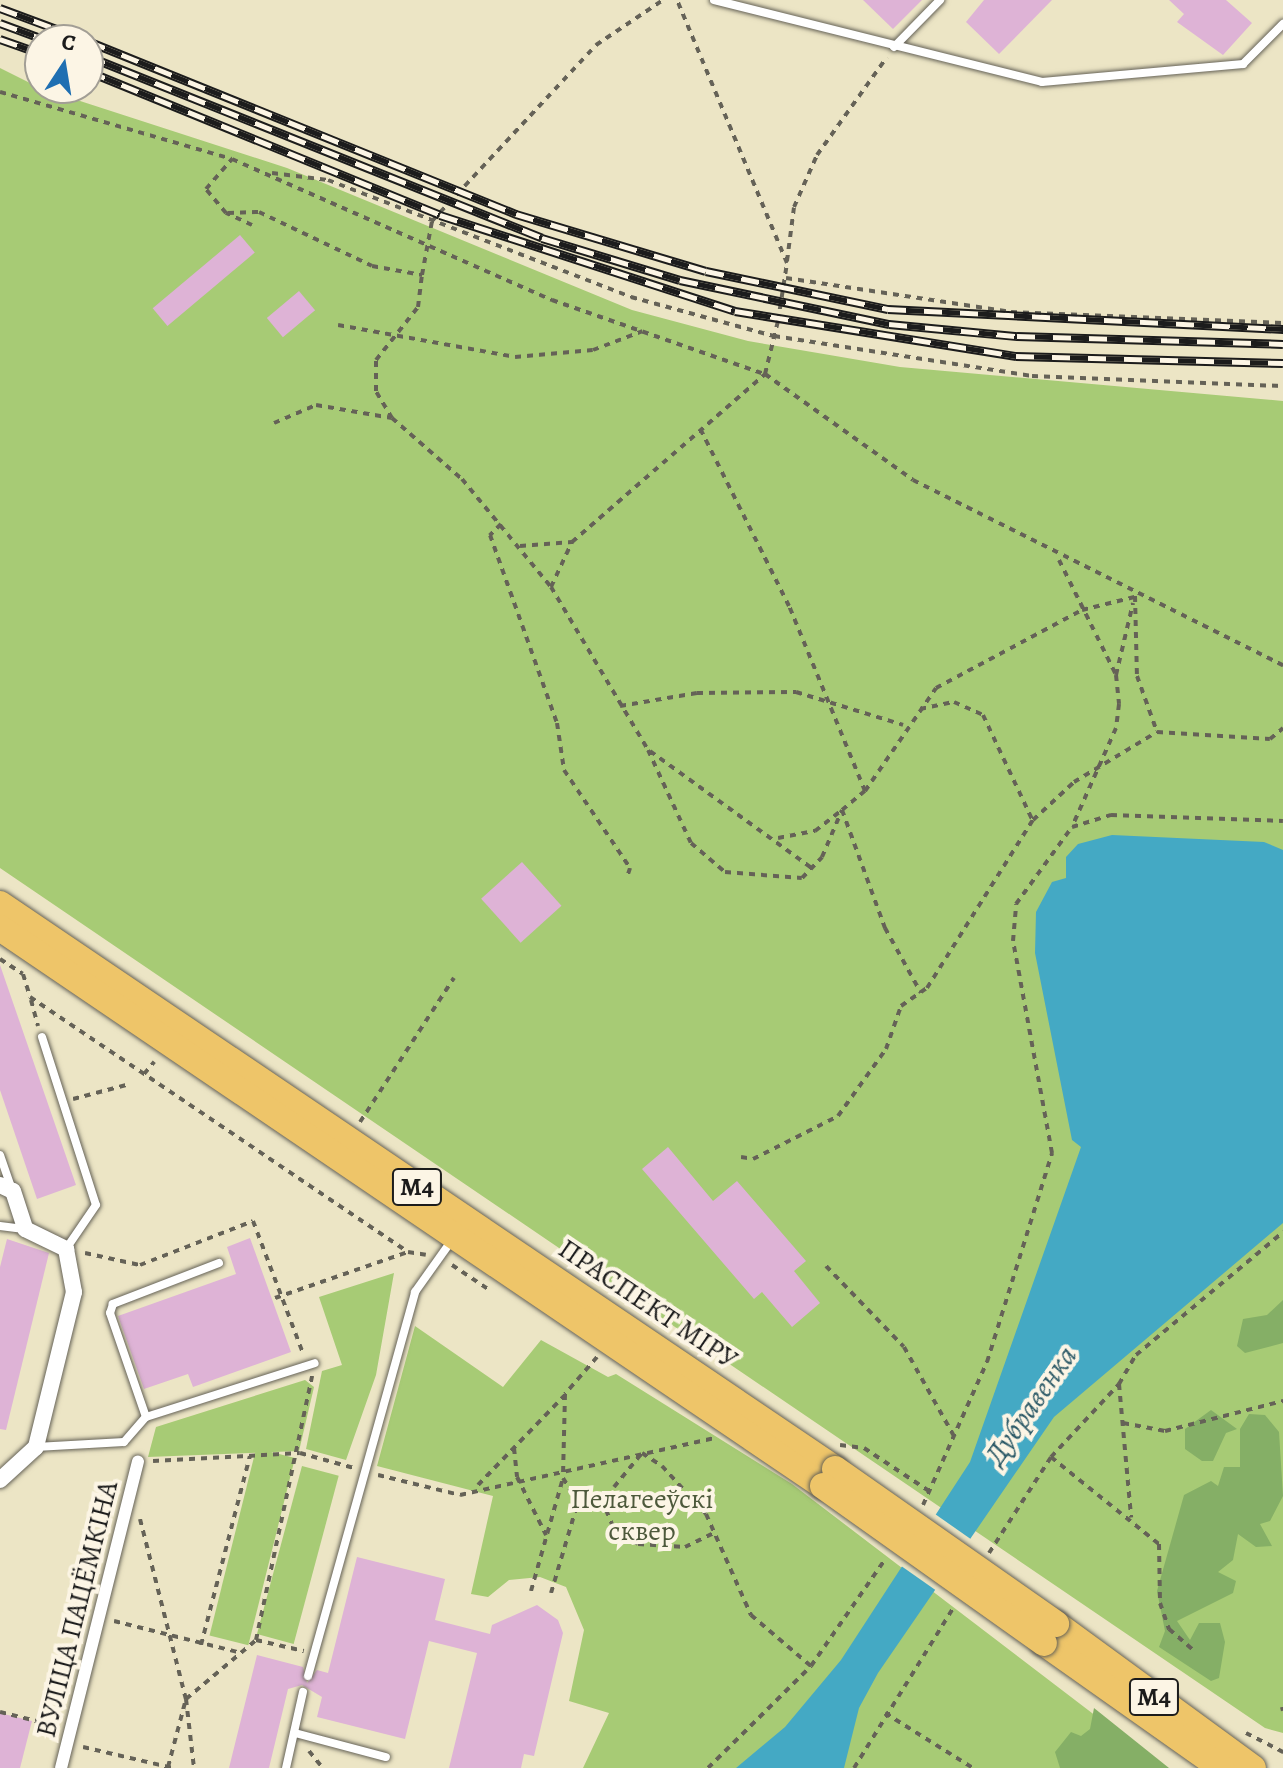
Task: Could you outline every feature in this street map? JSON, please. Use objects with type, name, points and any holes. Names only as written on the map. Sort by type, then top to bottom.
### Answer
[{"type":"main road","name":"ПРАСПЕКТ МІРУ","points":[[0,904],[1050,1634],[1221,1768]]},
{"type":"main road","name":"ПРАСПЕКТ МІРУ","points":[[0,928],[446,1248],[829,1478]]},
{"type":"main road","name":"ПРАСПЕКТ МІРУ","points":[[1050,1634],[1266,1765]]},
{"type":"street","points":[[0,1480],[36,1447],[74,1292],[66,1249],[25,1229],[6,1188]]},
{"type":"street","name":"ВУЛІЦА ПАЦЁМКІНА","points":[[61,1768],[138,1462]]},
{"type":"lane","points":[[714,0],[1042,82],[1243,64],[1283,24]]},
{"type":"lane","points":[[894,47],[940,0]]},
{"type":"lane","points":[[42,1037],[96,1205],[66,1249]]},
{"type":"lane","points":[[0,1155],[6,1188]]},
{"type":"lane","points":[[0,1226],[25,1229]]},
{"type":"lane","points":[[308,1676],[415,1292],[446,1248]]},
{"type":"lane","points":[[146,1417],[110,1313],[113,1304],[219,1263]]},
{"type":"lane","points":[[36,1447],[124,1442],[146,1417],[315,1363]]},
{"type":"lane","points":[[286,1768],[303,1692]]},
{"type":"lane","points":[[295,1733],[386,1757]]},
{"type":"path","points":[[663,0],[596,45],[432,221],[424,241],[418,307],[376,360],[376,391],[392,418],[501,524],[551,587],[648,750],[691,843],[725,872],[802,878],[813,869],[842,810]]},
{"type":"path","points":[[677,0],[787,263]]},
{"type":"path","points":[[551,587],[572,542],[765,374],[786,278],[794,207],[817,155],[894,47]]},
{"type":"path","points":[[0,92],[232,159],[552,300],[765,374],[913,480],[1058,559],[1283,665]]},
{"type":"path","points":[[232,159],[206,189],[226,213],[252,225]]},
{"type":"path","points":[[265,172],[328,180],[631,297],[774,336],[1032,376],[1283,386]]},
{"type":"path","points":[[226,213],[259,212],[372,266],[422,275]]},
{"type":"path","points":[[786,278],[1011,312],[1283,323]]},
{"type":"path","points":[[338,325],[393,340],[515,357],[593,350],[643,331]]},
{"type":"path","points":[[274,423],[316,405],[392,418]]},
{"type":"path","points":[[700,428],[833,708],[865,791]]},
{"type":"path","points":[[501,524],[490,535],[557,723],[564,770],[630,868],[627,877]]},
{"type":"path","points":[[520,546],[572,542]]},
{"type":"path","points":[[1058,559],[1116,675]]},
{"type":"path","points":[[778,838],[815,831],[865,791],[904,725],[936,688],[1082,610],[1135,596]]},
{"type":"path","points":[[914,1519],[932,1493],[987,1362],[1052,1153],[1013,941],[1016,904],[1072,827],[1116,728],[1116,675],[1135,596]]},
{"type":"path","points":[[1135,596],[1137,676],[1157,732]]},
{"type":"path","points":[[620,706],[697,693],[796,692],[833,708],[904,725]]},
{"type":"path","points":[[917,710],[954,702],[983,715],[1033,820]]},
{"type":"path","points":[[741,1157],[753,1159],[838,1116],[886,1049],[901,1006],[921,993],[1033,820],[1102,763],[1157,732],[1270,739],[1283,728]]},
{"type":"path","points":[[648,750],[778,838],[813,869]]},
{"type":"path","points":[[842,810],[885,928],[921,993]]},
{"type":"path","points":[[1072,827],[1111,815],[1283,821]]},
{"type":"path","points":[[0,959],[23,974],[42,1037]]},
{"type":"path","points":[[357,1128],[454,978]]},
{"type":"path","points":[[30,997],[408,1252]]},
{"type":"path","points":[[144,1074],[154,1062]]},
{"type":"path","points":[[63,1102],[126,1085]]},
{"type":"path","points":[[980,1568],[1051,1457],[1119,1384],[1136,1355],[1283,1232]]},
{"type":"path","points":[[275,1298],[408,1252],[446,1248],[497,1294]]},
{"type":"path","points":[[93,1255],[140,1265]]},
{"type":"path","points":[[826,1266],[904,1347],[955,1438]]},
{"type":"path","points":[[586,1348],[611,1364]]},
{"type":"path","points":[[476,1487],[599,1355]]},
{"type":"path","points":[[1119,1384],[1132,1519]]},
{"type":"path","points":[[531,1591],[566,1467],[565,1394]]},
{"type":"path","points":[[1123,1423],[1165,1431],[1232,1411],[1283,1401]]},
{"type":"path","points":[[454,1499],[476,1487],[517,1477],[721,1437],[709,1429]]},
{"type":"path","points":[[824,1444],[864,1448],[932,1493]]},
{"type":"path","points":[[514,1448],[517,1477],[546,1536]]},
{"type":"path","points":[[69,1744],[170,1768],[186,1699],[256,1640],[300,1453]]},
{"type":"path","points":[[138,1462],[300,1453],[460,1495]]},
{"type":"path","points":[[642,1453],[614,1487],[606,1510],[614,1529],[638,1544],[685,1547],[716,1532]]},
{"type":"path","points":[[642,1453],[662,1466],[716,1532],[751,1615],[811,1666]]},
{"type":"path","points":[[201,1645],[250,1456]]},
{"type":"path","points":[[1051,1457],[1132,1519],[1159,1544],[1160,1603],[1169,1629],[1193,1650]]},
{"type":"path","points":[[563,1478],[578,1502],[606,1510]]},
{"type":"path","points":[[133,1481],[186,1699],[194,1768]]},
{"type":"path","points":[[551,1593],[578,1502]]},
{"type":"path","points":[[708,1768],[811,1666],[896,1545]]},
{"type":"path","points":[[854,1768],[885,1713],[963,1593]]},
{"type":"path","points":[[100,1618],[172,1639],[242,1654]]},
{"type":"path","points":[[256,1640],[313,1653]]},
{"type":"path","points":[[0,1712],[72,1730]]},
{"type":"path","points":[[885,1713],[973,1768]]},
{"type":"path","points":[[1266,1765],[1283,1754]]},
{"type":"green space","points":[[0,68],[24,80],[24,104],[89,104],[287,168],[632,310],[748,341],[900,367],[1283,401],[1283,1733],[1265,1728],[0,868]]},
{"type":"green space","points":[[394,1273],[376,1375],[346,1460],[306,1449],[322,1371],[342,1365],[319,1297]]},
{"type":"green space","points":[[1283,1300],[1283,1343],[1245,1353],[1237,1346],[1243,1319],[1267,1315]]},
{"type":"green space","name":"Пелагееўскі сквер","points":[[415,1326],[503,1387],[541,1340],[608,1377],[616,1374],[792,1484],[1164,1768],[583,1768],[609,1713],[569,1701],[584,1630],[566,1587],[540,1577],[509,1580],[488,1597],[471,1594],[493,1496],[377,1466]]},
{"type":"green space","points":[[305,1380],[314,1387],[299,1451],[148,1457],[156,1427]]},
{"type":"green space","points":[[1211,1410],[1237,1429],[1226,1433],[1213,1461],[1202,1461],[1185,1449],[1185,1429]]},
{"type":"green space","points":[[1249,1414],[1265,1415],[1279,1432],[1283,1496],[1270,1521],[1260,1524],[1272,1546],[1256,1547],[1238,1534],[1233,1560],[1218,1572],[1236,1581],[1233,1593],[1177,1621],[1190,1640],[1199,1623],[1220,1623],[1225,1642],[1219,1678],[1211,1681],[1159,1647],[1165,1631],[1157,1591],[1184,1495],[1211,1481],[1218,1486],[1224,1467],[1240,1467],[1240,1429]]},
{"type":"green space","points":[[256,1448],[295,1458],[248,1645],[209,1636]]},
{"type":"green space","points":[[302,1466],[339,1476],[294,1644],[257,1634]]},
{"type":"green space","points":[[1094,1708],[1169,1768],[1060,1768],[1055,1752],[1071,1732],[1081,1736],[1090,1729]]},
{"type":"water","name":"Дубравенка","points":[[1112,835],[1264,842],[1283,850],[1283,1223],[1054,1417],[878,1673],[859,1708],[844,1768],[736,1768],[785,1727],[841,1660],[970,1462],[1081,1147],[1072,1140],[1035,953],[1036,912],[1052,882],[1066,878],[1066,857],[1078,844]]},
{"type":"pier","points":[[935,1514],[974,1541],[938,1592],[899,1565]]},
{"type":"building","points":[[863,0],[922,0],[893,29]]},
{"type":"building","points":[[984,0],[1052,0],[999,54],[966,22]]},
{"type":"building","points":[[1169,0],[1226,0],[1252,23],[1223,55],[1177,22],[1184,14]]},
{"type":"building","points":[[240,235],[255,253],[167,326],[153,308]]},
{"type":"building","points":[[299,291],[315,310],[283,337],[267,318]]},
{"type":"building","points":[[522,862],[561,906],[521,943],[481,899]]},
{"type":"building","points":[[0,965],[76,1185],[37,1199],[0,1090]]},
{"type":"building","points":[[668,1147],[713,1201],[737,1181],[806,1261],[794,1271],[820,1303],[792,1327],[762,1292],[754,1299],[642,1169]]},
{"type":"building","points":[[250,1238],[291,1352],[193,1387],[188,1374],[144,1389],[118,1316],[236,1274],[227,1247]]},
{"type":"building","points":[[7,1239],[49,1253],[6,1430],[0,1429],[0,1267]]},
{"type":"building","points":[[357,1557],[445,1579],[435,1620],[490,1634],[492,1625],[537,1605],[558,1620],[563,1633],[534,1756],[524,1754],[521,1768],[449,1768],[477,1653],[429,1641],[405,1739],[317,1717],[322,1697],[302,1685],[288,1689],[269,1768],[229,1768],[257,1655],[303,1667],[307,1683],[317,1670],[328,1673]]},
{"type":"building","points":[[0,1713],[32,1721],[20,1768],[0,1768]]},
{"type":"railway","points":[[0,8],[43,24]]},
{"type":"railway","points":[[0,23],[24,32]]},
{"type":"railway","points":[[0,39],[24,47]]},
{"type":"railway","points":[[104,47],[516,214],[706,271],[888,309],[1283,329]]},
{"type":"railway","points":[[104,62],[542,238],[680,280],[889,324],[1017,336],[1283,344]]},
{"type":"railway","points":[[104,78],[440,215],[735,311],[1016,356],[1283,363]]}]
